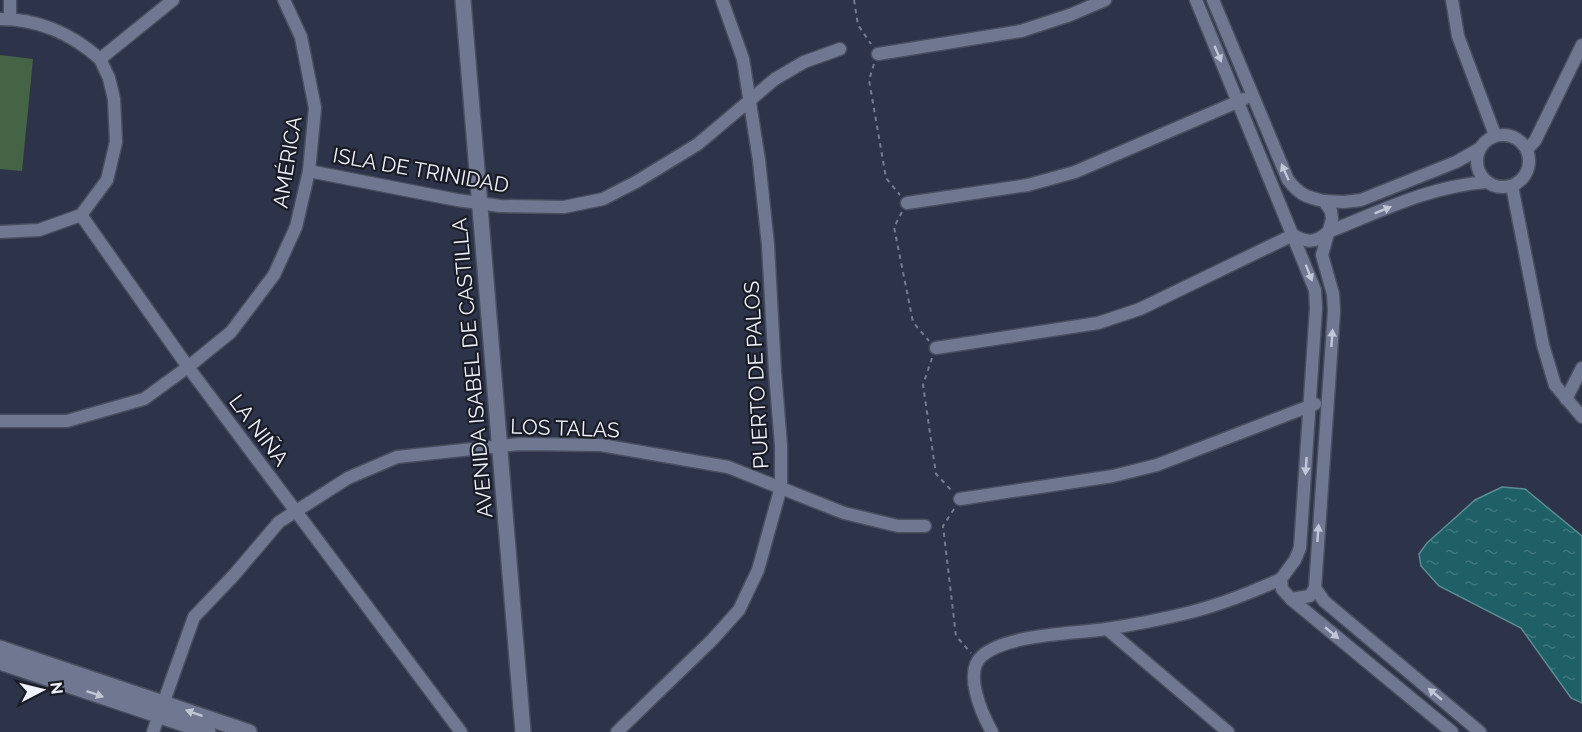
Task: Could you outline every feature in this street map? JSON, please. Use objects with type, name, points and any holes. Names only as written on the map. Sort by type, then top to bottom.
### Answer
[{"type":"street","points":[[0,232],[39,230],[81,215],[106,180],[116,142],[114,99],[109,78],[100,59],[80,41],[41,24],[5,19],[10,0]]},
{"type":"street","points":[[100,59],[173,0]]},
{"type":"street","name":"AMÉRICA","points":[[0,421],[67,421],[144,399],[231,332],[274,275],[296,227],[309,171],[315,108],[301,38],[284,0]]},
{"type":"street","name":"AVENIDA ISABEL DE CASTILLA","points":[[463,0],[523,732]]},
{"type":"street","name":"PUERTO DE PALOS","points":[[617,732],[712,640],[739,610],[758,570],[781,487],[781,446],[768,245],[743,59],[722,0]]},
{"type":"street","points":[[878,54],[1022,31],[1070,15],[1105,0]]},
{"type":"street","points":[[992,732],[980,708],[973,676],[981,657],[998,647],[1023,639],[1107,629],[1182,615],[1224,603],[1281,579],[1292,565],[1300,548],[1316,308],[1315,290],[1196,0]]},
{"type":"street","points":[[1213,0],[1288,180],[1303,195],[1324,201],[1361,200],[1456,162],[1479,149]]},
{"type":"street","points":[[1452,0],[1458,36],[1495,135]]},
{"type":"street","points":[[1527,149],[1535,141],[1582,45]]},
{"type":"street","name":"ISLA DE TRINIDAD","points":[[309,171],[500,206],[564,207],[603,199],[636,182],[698,144],[775,79],[804,62],[840,49]]},
{"type":"street","points":[[907,203],[1028,185],[1075,172],[1253,94]]},
{"type":"street","points":[[1293,235],[1305,242],[1313,241],[1328,232],[1433,190],[1461,183],[1487,182],[1495,186],[1512,186],[1526,174],[1529,157],[1527,149],[1517,138],[1503,134],[1495,135],[1483,143],[1479,149],[1477,167],[1487,182]]},
{"type":"street","points":[[1512,186],[1544,345],[1555,385],[1582,417]]},
{"type":"street","points":[[1284,213],[1286,203],[1291,198],[1303,195]]},
{"type":"street","points":[[1324,201],[1331,211],[1332,219],[1322,255],[1333,294],[1334,311],[1316,588],[1324,601],[1480,732]]},
{"type":"street","name":"LA NIÑA","points":[[81,215],[188,367],[461,732]]},
{"type":"street","points":[[936,348],[1098,323],[1140,309],[1293,235]]},
{"type":"street","points":[[1566,399],[1582,368]]},
{"type":"street","points":[[960,499],[1113,476],[1157,465],[1327,400]]},
{"type":"street","name":"LOS TALAS","points":[[153,732],[194,616],[234,575],[279,522],[348,478],[397,457],[520,444],[601,445],[728,467],[844,513],[898,526],[925,526]]},
{"type":"street","points":[[1292,565],[1302,563],[1311,566],[1316,573]]},
{"type":"street","points":[[1281,579],[1282,589],[1291,599],[1452,732]]},
{"type":"street","points":[[1291,599],[1310,596],[1316,588]]},
{"type":"street","points":[[1107,629],[1228,732]]},
{"type":"street","points":[[0,648],[161,709],[208,732]]},
{"type":"street","points":[[0,662],[249,732]]},
{"type":"path","points":[[854,0],[858,25],[878,54],[869,80],[886,178],[907,203],[894,227],[913,322],[936,348],[923,385],[936,474],[960,499],[944,526],[956,636],[979,662]]},
{"type":"shaded area","points":[[0,55],[33,59],[22,171],[0,169]]},
{"type":"water","points":[[1502,487],[1525,489],[1582,536],[1582,703],[1571,698],[1521,628],[1439,586],[1421,566],[1419,554],[1427,543],[1475,500]]}]
